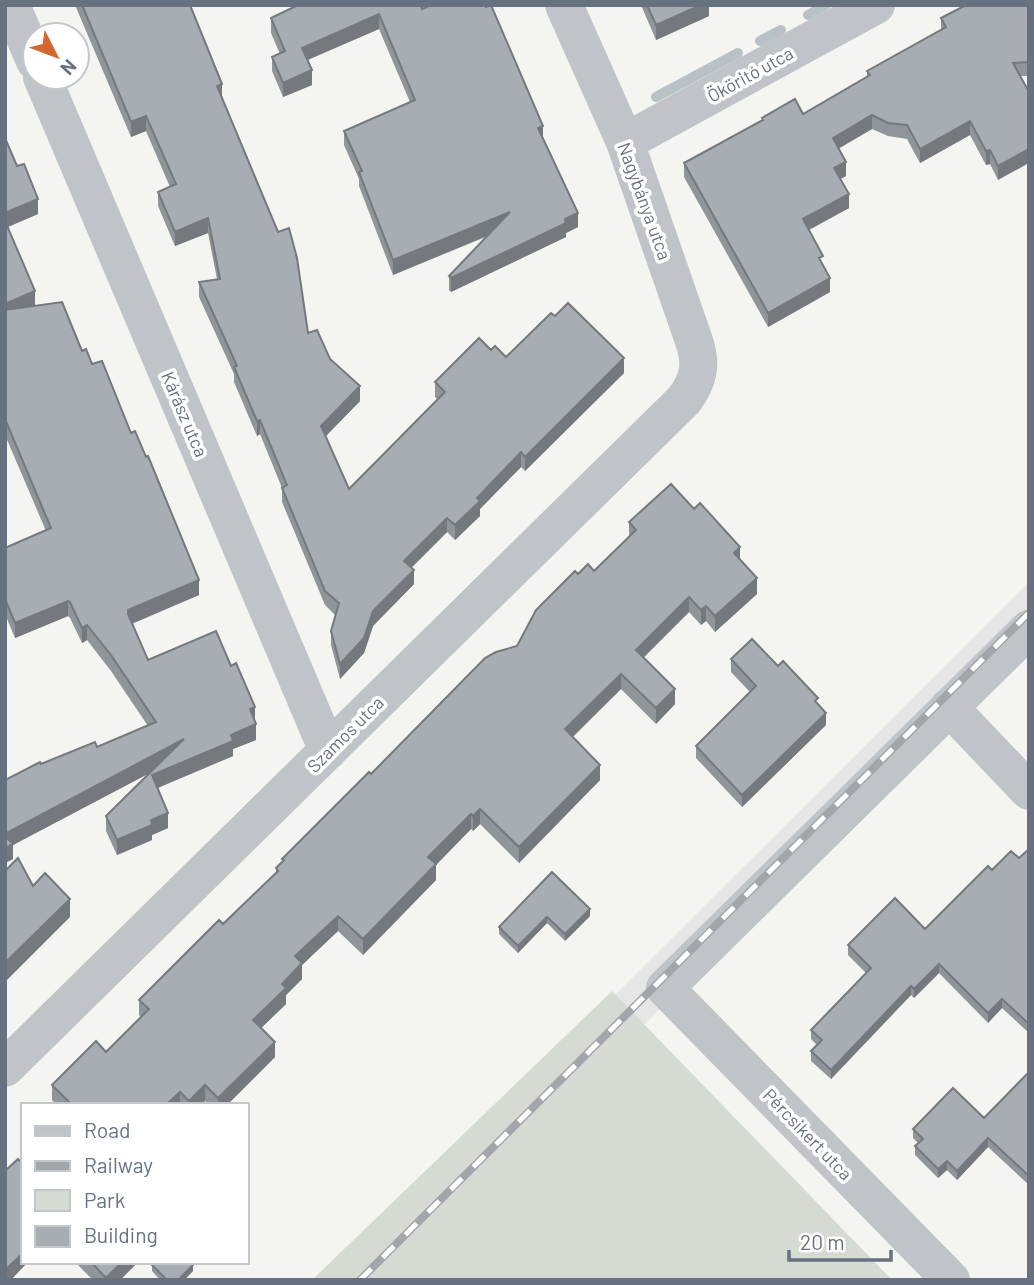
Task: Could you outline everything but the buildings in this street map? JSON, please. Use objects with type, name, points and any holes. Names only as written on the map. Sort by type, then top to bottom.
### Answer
[{"type":"street","points":[[11,5],[21,28]]},
{"type":"street","name":"Nagybánya utca","points":[[564,5],[625,142],[698,353],[697,377],[684,400]]},
{"type":"street","name":"Ököritó utca","points":[[625,142],[876,5]]},
{"type":"street","name":"Kárász utca","points":[[48,91],[328,751]]},
{"type":"street","name":"Szamos utca","points":[[5,1068],[684,400]]},
{"type":"street","points":[[1029,629],[949,707],[1029,791]]},
{"type":"street","name":"Pércsikert utca","points":[[949,707],[665,988],[951,1280]]},
{"type":"shaded area","points":[[1029,582],[1029,641],[643,1026],[614,996]]},
{"type":"green space","points":[[612,991],[892,1280],[312,1280]]},
{"type":"waterway","points":[[808,15],[826,5]]},
{"type":"waterway","points":[[760,41],[781,30]]},
{"type":"waterway","points":[[656,97],[738,53]]},
{"type":"railway","points":[[360,1280],[1029,613]]}]
